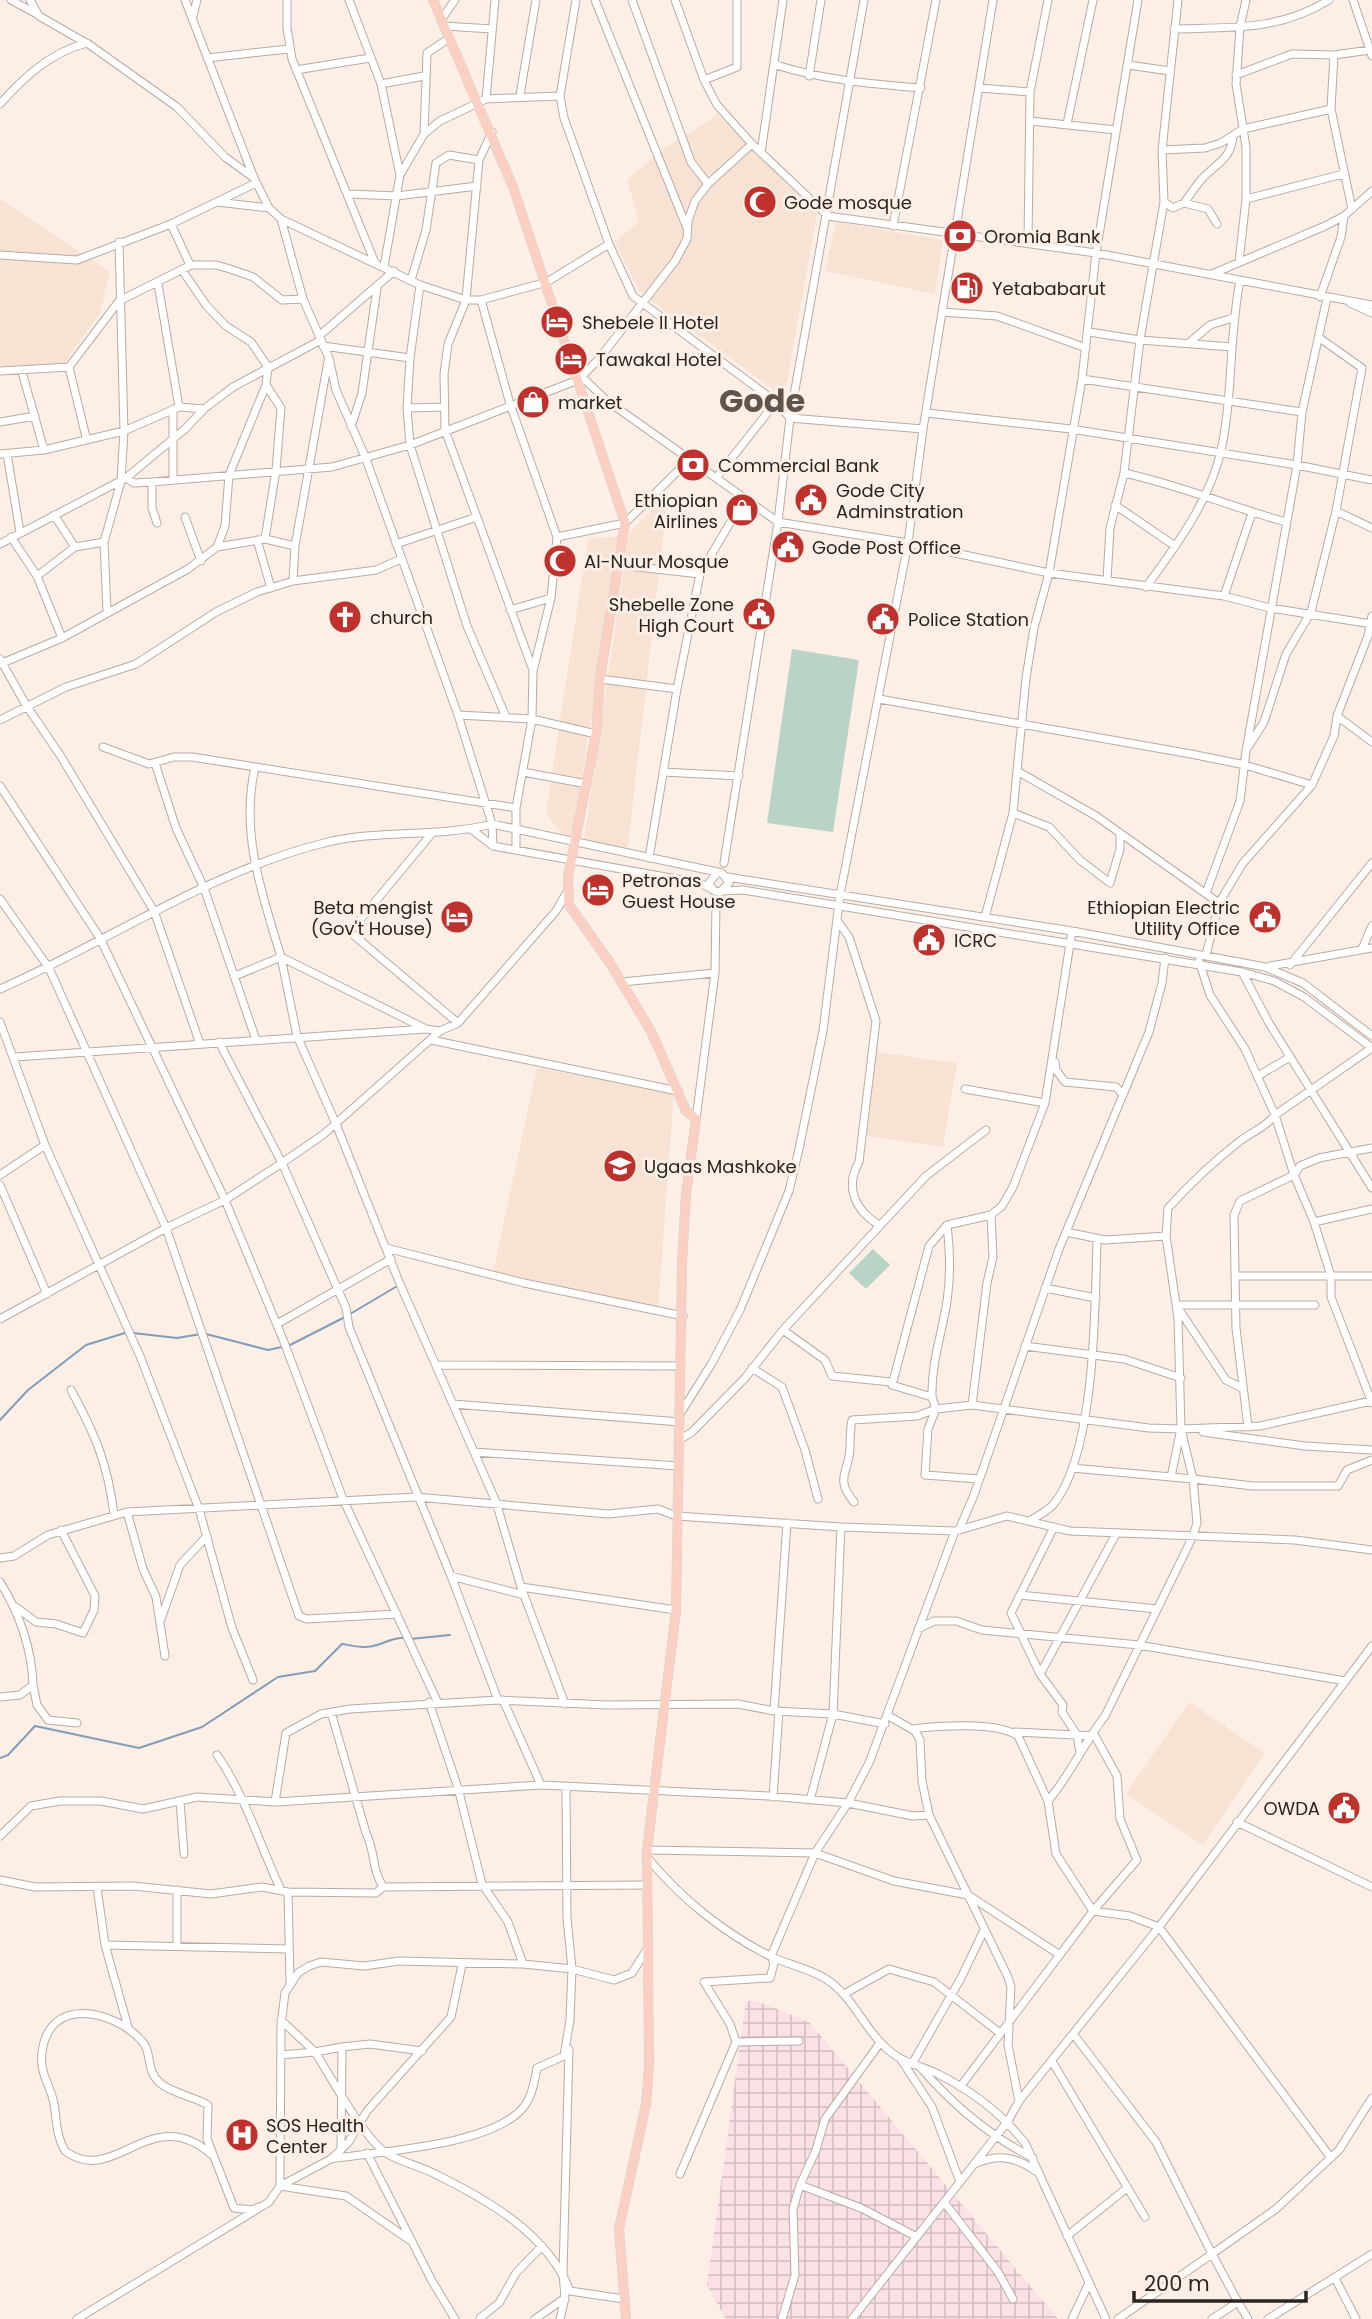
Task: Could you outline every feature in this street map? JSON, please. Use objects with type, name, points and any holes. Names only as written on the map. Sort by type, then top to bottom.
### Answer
[{"type":"main road","points":[[433,0],[476,105],[492,132],[580,378],[625,523],[600,679],[596,734],[567,892],[569,905],[622,982],[651,1031],[686,1111],[696,1119],[685,1194],[676,1610],[647,1853],[649,2066],[646,2104],[619,2229],[626,2319]]},
{"type":"street","points":[[11,0],[87,43],[177,107],[225,157],[255,180]]},
{"type":"street","points":[[30,0],[37,14]]},
{"type":"street","points":[[185,0],[255,180],[269,208],[281,219],[420,285],[466,300],[481,300],[547,282],[609,244]]},
{"type":"street","points":[[192,18],[197,0]]},
{"type":"street","points":[[287,0],[288,48],[375,263]]},
{"type":"street","points":[[349,0],[381,84],[400,175],[384,267]]},
{"type":"street","points":[[455,0],[442,23],[492,29]]},
{"type":"street","points":[[486,99],[495,0]]},
{"type":"street","points":[[520,95],[536,0]]},
{"type":"street","points":[[576,0],[560,96],[577,159],[626,287],[642,302],[776,401],[790,418],[923,429]]},
{"type":"street","points":[[595,0],[687,228]]},
{"type":"street","points":[[632,0],[691,162],[708,184]]},
{"type":"street","points":[[676,0],[704,80],[717,105],[752,144],[828,216],[1028,242],[1372,304]]},
{"type":"street","points":[[704,80],[737,67],[737,0]]},
{"type":"street","points":[[761,153],[776,65],[783,0]]},
{"type":"street","points":[[809,76],[821,0]]},
{"type":"street","points":[[716,901],[729,883],[724,863],[778,522],[790,418],[828,216],[864,0]]},
{"type":"street","points":[[893,226],[936,0]]},
{"type":"street","points":[[453,1404],[680,1418],[740,1310],[789,1191],[823,1031],[840,895],[908,543],[923,429],[993,0]]},
{"type":"street","points":[[1028,242],[1030,92],[1038,40],[1048,0]]},
{"type":"street","points":[[1067,124],[1093,0]]},
{"type":"street","points":[[985,917],[1013,813],[1026,673],[1049,573],[1071,429],[1090,332],[1096,253],[1138,0]]},
{"type":"street","points":[[1107,580],[1115,505],[1124,472],[1140,340],[1164,202],[1162,150],[1178,0]]},
{"type":"street","points":[[1239,262],[1246,199],[1243,129],[1236,75],[1240,27],[1246,0]]},
{"type":"street","points":[[1174,29],[1240,27],[1290,20],[1329,0]]},
{"type":"street","points":[[1236,75],[1292,54],[1371,53],[1353,0]]},
{"type":"street","points":[[424,134],[424,76],[427,53],[448,39]]},
{"type":"street","points":[[0,104],[37,68],[69,48],[87,43]]},
{"type":"street","points":[[207,58],[288,48]]},
{"type":"street","points":[[1334,54],[1331,109],[1352,209]]},
{"type":"street","points":[[296,70],[370,58]]},
{"type":"street","points":[[776,65],[809,76],[850,83],[921,88]]},
{"type":"street","points":[[1128,65],[1170,71]]},
{"type":"street","points":[[381,84],[424,76]]},
{"type":"street","points":[[979,88],[1030,92]]},
{"type":"street","points":[[400,175],[424,134],[440,121],[486,99],[520,95],[560,96]]},
{"type":"street","points":[[1162,150],[1205,148],[1243,129],[1331,109]]},
{"type":"street","points":[[1030,121],[1116,130]]},
{"type":"street","points":[[492,132],[479,160],[466,300],[448,344],[445,430],[533,671]]},
{"type":"street","points":[[1164,202],[1173,208],[1184,203],[1203,178],[1225,160],[1232,149],[1233,135]]},
{"type":"street","points":[[123,479],[152,482],[311,468],[366,459],[410,445],[580,378],[675,261],[687,239],[687,228],[695,201],[708,184],[752,144]]},
{"type":"street","points":[[411,280],[426,230],[434,169],[442,157],[460,156],[479,160]]},
{"type":"street","points":[[1246,199],[1343,174]]},
{"type":"street","points":[[0,255],[77,260],[171,224],[255,180]]},
{"type":"street","points":[[349,194],[432,194],[477,186]]},
{"type":"street","points":[[1208,275],[1344,216],[1372,191]]},
{"type":"street","points":[[217,202],[269,208]]},
{"type":"street","points":[[1184,203],[1208,209],[1217,224]]},
{"type":"street","points":[[1206,893],[1240,801],[1270,608],[1297,465],[1302,412],[1321,340],[1324,297],[1341,237],[1344,216]]},
{"type":"street","points":[[281,219],[303,299],[329,358],[336,390],[366,459],[458,715],[492,824],[493,846]]},
{"type":"street","points":[[171,224],[190,265]]},
{"type":"street","points":[[107,611],[104,542],[123,479],[119,242]]},
{"type":"street","points":[[0,371],[22,372],[69,367],[119,301],[158,284],[190,265],[216,265],[230,269],[253,277],[282,300],[303,299]]},
{"type":"street","points":[[182,270],[206,305],[226,326],[251,342],[268,367],[266,385],[229,475],[225,526],[217,547],[201,561],[62,638],[0,661],[154,911],[200,1044]]},
{"type":"street","points":[[0,544],[123,479],[233,387],[321,341],[394,271]]},
{"type":"street","points":[[1146,587],[1175,547],[1206,494],[1220,453],[1228,400],[1233,318],[1240,281]]},
{"type":"street","points":[[158,284],[176,408],[173,479]]},
{"type":"street","points":[[420,285],[410,358],[407,408],[410,445],[439,530],[467,626],[506,717]]},
{"type":"street","points":[[351,428],[362,393],[377,288]]},
{"type":"street","points":[[1341,299],[1372,313]]},
{"type":"street","points":[[481,300],[510,404],[556,537],[551,598],[533,671],[532,719],[516,808],[516,850]]},
{"type":"street","points":[[942,312],[997,316],[1086,348]]},
{"type":"street","points":[[1189,343],[1210,325],[1233,318]]},
{"type":"street","points":[[1090,332],[1140,340],[1232,347]]},
{"type":"street","points":[[1321,340],[1362,368],[1372,370]]},
{"type":"street","points":[[321,341],[369,354],[410,358]]},
{"type":"street","points":[[293,581],[295,546],[329,358]]},
{"type":"street","points":[[69,367],[86,437]]},
{"type":"street","points":[[1246,751],[1264,722],[1286,654],[1311,612],[1336,512],[1340,475],[1362,368]]},
{"type":"street","points":[[22,372],[44,450]]},
{"type":"street","points":[[580,378],[606,400],[778,522],[908,543],[1049,573],[1224,596],[1270,608],[1372,621],[1370,638],[1337,716],[1334,736],[1312,785],[1243,863],[1219,903],[1206,954]]},
{"type":"street","points":[[1082,379],[1302,412]]},
{"type":"street","points":[[266,385],[281,408],[276,470],[261,540],[271,588]]},
{"type":"street","points":[[716,478],[776,401]]},
{"type":"street","points":[[407,408],[444,407]]},
{"type":"street","points":[[20,532],[3,454],[44,450],[86,437],[124,431],[176,408],[204,409]]},
{"type":"street","points":[[927,413],[1071,429],[1297,465],[1372,480]]},
{"type":"street","points":[[0,422],[34,416]]},
{"type":"street","points":[[556,537],[625,523],[691,458]]},
{"type":"street","points":[[1124,472],[1206,494],[1252,513],[1286,522]]},
{"type":"street","points":[[152,482],[152,508],[156,523]]},
{"type":"street","points":[[649,858],[677,689],[700,574],[744,499]]},
{"type":"street","points":[[1115,505],[1175,547]]},
{"type":"street","points":[[1336,512],[1372,528]]},
{"type":"street","points":[[1224,596],[1252,513]]},
{"type":"street","points":[[54,514],[75,548]]},
{"type":"street","points":[[185,517],[201,561]]},
{"type":"street","points":[[396,544],[477,517]]},
{"type":"street","points":[[11,537],[37,576],[62,638]]},
{"type":"street","points":[[217,547],[261,540],[295,546]]},
{"type":"street","points":[[37,576],[75,548],[104,542]]},
{"type":"street","points":[[0,720],[26,705],[80,682],[136,664],[216,612],[271,588],[293,581],[376,569],[401,559]]},
{"type":"street","points":[[620,565],[700,574]]},
{"type":"street","points":[[510,610],[551,598]]},
{"type":"street","points":[[600,679],[677,689]]},
{"type":"street","points":[[879,699],[1245,765],[1312,785]]},
{"type":"street","points":[[458,715],[532,719],[596,734]]},
{"type":"street","points":[[1337,716],[1372,742]]},
{"type":"street","points":[[103,747],[149,764],[174,757],[192,757],[516,808]]},
{"type":"street","points":[[155,763],[176,828],[204,888],[256,1040]]},
{"type":"street","points":[[255,767],[248,820],[254,866],[281,957],[297,1036],[496,1502],[523,1591],[565,1704]]},
{"type":"street","points":[[1017,771],[1055,790],[1219,903]]},
{"type":"street","points":[[523,772],[587,784]]},
{"type":"street","points":[[663,772],[738,776]]},
{"type":"street","points":[[0,786],[100,938],[225,1200],[277,1324],[343,1499],[397,1614],[433,1701],[482,1884],[508,1922],[523,1964]]},
{"type":"street","points":[[1013,813],[1049,827],[1080,860],[1110,883],[1120,849],[1120,833]]},
{"type":"street","points":[[0,989],[49,968],[154,911],[254,866],[346,838],[471,829],[492,824],[727,876],[1072,931],[1265,967],[1303,983],[1372,1036]]},
{"type":"street","points":[[471,829],[493,846],[699,883],[712,889],[743,890],[838,907],[961,924],[1242,972],[1274,981],[1304,997],[1372,1048],[1275,1115],[1266,1126],[1243,1138],[1168,1208],[1166,1236],[1176,1305],[1181,1378],[1181,1429],[1171,1477]]},
{"type":"street","points":[[433,832],[350,932],[458,1023]]},
{"type":"street","points":[[696,1119],[715,973],[716,901],[710,880],[724,863]]},
{"type":"street","points":[[1290,965],[1372,863]]},
{"type":"street","points":[[0,1320],[100,1267],[166,1228],[225,1200],[336,1124],[440,1031],[458,1023],[556,911],[567,892]]},
{"type":"street","points":[[0,899],[49,968],[166,1228],[299,1616],[307,1619],[397,1614]]},
{"type":"street","points":[[882,913],[884,902]]},
{"type":"street","points":[[961,924],[964,914]]},
{"type":"street","points":[[838,922],[849,937],[876,1021],[859,1163],[852,1181],[857,1207],[879,1225]]},
{"type":"street","points":[[1362,949],[1372,926]]},
{"type":"street","points":[[891,1382],[929,1245],[947,1225],[991,1215],[1002,1206],[1013,1187],[1045,1103],[1072,931]]},
{"type":"street","points":[[1119,950],[1121,940]]},
{"type":"street","points":[[1265,967],[1290,965],[1372,948]]},
{"type":"street","points":[[1181,1429],[1248,1427],[1371,1402],[1331,1297],[1331,1276],[1275,1115],[1239,1039],[1226,1024],[1210,995],[1202,964],[1188,952]]},
{"type":"street","points":[[235,976],[281,957],[426,1029]]},
{"type":"street","points":[[680,2174],[736,2042],[730,2024],[704,1982],[760,1981],[770,1978],[774,1964],[771,1956],[815,1853],[848,1803],[885,1724],[918,1629],[979,1479],[1066,1232],[1149,1032],[1162,984],[1165,958]]},
{"type":"street","points":[[1242,972],[1290,1057],[1372,1188]]},
{"type":"street","points":[[622,982],[715,973]]},
{"type":"street","points":[[0,1023],[15,1057],[45,1144],[140,1356],[199,1509],[232,1628],[253,1680]]},
{"type":"street","points":[[15,1057],[89,1054],[297,1036],[426,1029],[440,1031]]},
{"type":"street","points":[[431,1040],[678,1091]]},
{"type":"street","points":[[219,1042],[282,1163],[338,1289],[346,1308],[349,1327],[416,1497],[452,1576],[500,1700],[541,1785]]},
{"type":"street","points":[[1055,1048],[1056,1070],[1065,1082],[1116,1087],[1123,1096]]},
{"type":"street","points":[[1258,1076],[1290,1057]]},
{"type":"street","points":[[965,1089],[1045,1103]]},
{"type":"street","points":[[679,1440],[692,1433],[926,1176],[986,1129]]},
{"type":"street","points":[[0,1175],[45,1144]]},
{"type":"street","points":[[1248,1427],[1242,1388],[1236,1305],[1234,1215],[1240,1201],[1294,1175],[1300,1166],[1320,1158],[1372,1148]]},
{"type":"street","points":[[0,1185],[47,1294]]},
{"type":"street","points":[[1314,1222],[1372,1209]]},
{"type":"street","points":[[972,1405],[987,1283],[993,1257],[991,1215]]},
{"type":"street","points":[[947,1225],[951,1259],[947,1300],[932,1369],[932,1397],[936,1409],[928,1429],[925,1475],[979,1479]]},
{"type":"street","points":[[1066,1232],[1097,1239],[1166,1236]]},
{"type":"street","points":[[1031,1520],[1052,1507],[1067,1482],[1084,1420],[1094,1354],[1097,1239]]},
{"type":"street","points":[[386,1248],[524,1283],[683,1316]]},
{"type":"street","points":[[277,1324],[391,1259]]},
{"type":"street","points":[[1235,1276],[1372,1276]]},
{"type":"street","points":[[1045,1288],[1096,1298]]},
{"type":"street","points":[[1176,1305],[1315,1305]]},
{"type":"street","points":[[1176,1305],[1226,1380],[1242,1388]]},
{"type":"street","points":[[783,1330],[825,1360],[832,1376],[891,1382],[901,1390],[932,1397]]},
{"type":"street","points":[[1025,1346],[1124,1359],[1181,1378]]},
{"type":"street","points":[[438,1365],[681,1366]]},
{"type":"street","points":[[752,1368],[782,1387],[805,1450],[818,1499]]},
{"type":"street","points":[[71,1390],[98,1439],[109,1474],[114,1515]]},
{"type":"street","points":[[854,1502],[845,1491],[843,1475],[850,1452],[852,1420],[917,1416],[936,1409],[972,1405],[1305,1446],[1372,1450]]},
{"type":"street","points":[[1048,1801],[1064,1782],[1090,1735],[1105,1716],[1193,1535],[1197,1523],[1193,1479],[1181,1429]]},
{"type":"street","points":[[474,1452],[678,1466]]},
{"type":"street","points":[[1072,1468],[1253,1486],[1338,1486],[1347,1471],[1372,1460]]},
{"type":"street","points":[[0,1558],[14,1556],[61,1530],[127,1512],[416,1497],[608,1514],[659,1509],[676,1516],[841,1527],[957,1530],[1007,1516],[1070,1531],[1295,1540],[1372,1550]]},
{"type":"street","points":[[127,1512],[143,1569],[156,1597],[165,1656]]},
{"type":"street","points":[[774,1797],[787,1523]]},
{"type":"street","points":[[810,1800],[833,1714],[841,1527]]},
{"type":"street","points":[[1054,1527],[1011,1613],[1040,1674],[1063,1705],[1062,1712],[1077,1735],[1080,1754]]},
{"type":"street","points":[[16,1607],[36,1622],[56,1623],[83,1633],[94,1610],[95,1596],[61,1530]]},
{"type":"street","points":[[1040,1674],[1116,1534]]},
{"type":"street","points":[[160,1623],[180,1565],[207,1536]]},
{"type":"street","points":[[452,1576],[523,1591],[676,1610]]},
{"type":"street","points":[[0,1582],[16,1607],[32,1666],[37,1705],[48,1720],[77,1723]]},
{"type":"street","points":[[1020,1595],[1157,1609]]},
{"type":"street","points":[[918,1629],[934,1622],[956,1621],[982,1630],[1139,1645],[1345,1681]]},
{"type":"street","points":[[852,2319],[1008,2121],[1018,2101],[1053,2063],[1159,1927],[1372,1646]]},
{"type":"street","points":[[0,1697],[20,1695],[33,1685]]},
{"type":"street","points":[[275,1802],[286,1733],[321,1714],[331,1712],[433,1701],[738,1704],[777,1711],[833,1714],[885,1724]]},
{"type":"street","points":[[331,1712],[355,1797],[374,1850],[372,1869],[383,1887]]},
{"type":"street","points":[[887,1716],[912,1729],[920,1740],[922,1781],[929,1815],[1011,1987],[1008,2023],[1018,2101]]},
{"type":"street","points":[[912,1729],[940,1726],[1095,1736],[1117,1776],[1120,1819],[1137,1860],[1093,1911],[960,2087]]},
{"type":"street","points":[[1014,1732],[1025,1748],[1048,1801],[1056,1854],[1093,1911],[1130,1916],[1159,1927],[1331,2158]]},
{"type":"street","points":[[217,1755],[233,1778],[251,1826],[284,1890],[290,1983]]},
{"type":"street","points":[[0,1836],[31,1806],[60,1801],[101,1801],[143,1809],[197,1797],[275,1802],[458,1788],[541,1785],[774,1797],[848,1803],[872,1810],[913,1816],[929,1815]]},
{"type":"street","points":[[560,2319],[565,2298],[563,2273],[572,1969],[565,1788]]},
{"type":"street","points":[[180,1801],[184,1854]]},
{"type":"street","points":[[1237,1822],[1372,1887]]},
{"type":"street","points":[[647,1853],[815,1853],[894,1881],[968,1895],[1060,1955]]},
{"type":"street","points":[[647,1853],[682,1896],[771,1956],[825,1978],[845,1994],[859,2019],[880,2043],[900,2058],[960,2087],[1008,2121],[1041,2175],[1106,2319]]},
{"type":"street","points":[[0,1880],[34,1887],[177,1890],[211,1894],[284,1890],[376,1893],[383,1887],[413,1889],[482,1884],[567,1887],[647,1885]]},
{"type":"street","points":[[97,1887],[105,1945],[128,2027]]},
{"type":"street","points":[[177,1890],[177,1947]]},
{"type":"street","points":[[912,2064],[984,1930]]},
{"type":"street","points":[[105,1945],[289,1949]]},
{"type":"street","points":[[280,2186],[281,2020],[285,1993],[290,1983],[309,1966],[321,1962],[355,1966],[398,1961],[462,1965],[523,1964],[572,1969],[614,1980],[625,1978],[646,1951]]},
{"type":"street","points":[[77,2319],[269,2202],[280,2186],[331,2159],[341,2150],[361,2122],[451,2017],[462,1965]]},
{"type":"street","points":[[845,1994],[889,1969],[934,1982],[1000,2033]]},
{"type":"street","points":[[212,2155],[190,2140],[159,2136],[113,2157],[93,2160],[71,2156],[61,2145],[54,2102],[43,2073],[45,2037],[58,2021],[72,2014],[105,2015],[128,2027],[146,2048],[152,2075],[167,2088],[208,2105],[206,2130],[212,2155],[224,2177],[234,2208],[252,2210],[269,2202]]},
{"type":"street","points":[[281,2020],[314,2052],[361,2122],[385,2152],[484,2200],[524,2229],[563,2273],[570,2291],[624,2299]]},
{"type":"street","points":[[331,2159],[367,2152],[437,2145],[514,2116],[532,2094],[537,2068],[564,2056],[570,2020]]},
{"type":"street","points":[[1074,2035],[1156,2142],[1212,2255],[1248,2319]]},
{"type":"street","points":[[736,2042],[799,2041]]},
{"type":"street","points":[[782,2319],[795,2275],[793,2209],[800,2185],[817,2150],[825,2119],[880,2043]]},
{"type":"street","points":[[281,2055],[370,2044],[422,2051]]},
{"type":"street","points":[[341,2150],[342,2047]]},
{"type":"street","points":[[900,2058],[932,2107],[960,2182]]},
{"type":"street","points":[[1053,2063],[1145,2217]]},
{"type":"street","points":[[921,2067],[945,2095],[1032,2158]]},
{"type":"street","points":[[1118,2319],[1276,2209],[1331,2158],[1372,2098]]},
{"type":"street","points":[[190,2140],[206,2130]]},
{"type":"street","points":[[367,2152],[412,2242],[455,2319]]},
{"type":"street","points":[[974,2165],[985,2160],[1010,2158],[1022,2161],[1041,2175]]},
{"type":"street","points":[[800,2185],[861,2208],[917,2237]]},
{"type":"street","points":[[280,2186],[346,2196],[412,2242]]},
{"type":"street","points":[[1067,2236],[1128,2188]]},
{"type":"street","points":[[944,2202],[998,2272],[1013,2299]]},
{"type":"street","points":[[480,2318],[499,2303],[516,2273],[541,2247]]},
{"type":"street","points":[[1268,2319],[1372,2254]]},
{"type":"street","points":[[1335,2278],[1356,2319]]},
{"type":"street","points":[[1072,2319],[1089,2283]]},
{"type":"street","points":[[535,2319],[565,2298]]},
{"type":"street","points":[[1212,2319],[1238,2302]]},
{"type":"shaded area","points":[[718,115],[817,214],[784,397],[640,292],[615,242],[639,221],[627,180],[662,150]]},
{"type":"shaded area","points":[[0,199],[110,272],[100,313],[62,366],[0,370]]},
{"type":"shaded area","points":[[836,222],[943,240],[935,294],[825,271]]},
{"type":"shaded area","points":[[668,494],[627,854],[583,845],[629,534]]},
{"type":"shaded area","points":[[620,536],[571,846],[546,813],[588,539]]},
{"type":"shaded area","points":[[875,1052],[957,1063],[943,1147],[867,1136]]},
{"type":"shaded area","points":[[537,1068],[674,1092],[658,1309],[493,1273]]},
{"type":"shaded area","points":[[1189,1702],[1265,1753],[1203,1845],[1126,1794]]},
{"type":"shaded area","points":[[746,2001],[757,2001],[809,2022],[1058,2319],[726,2319],[707,2285]]},
{"type":"green space","points":[[792,649],[859,660],[833,832],[767,823]]},
{"type":"green space","points":[[873,1249],[890,1265],[866,1289],[849,1273]]},
{"type":"waterway","points":[[350,1314],[399,1285]]},
{"type":"waterway","points":[[288,1346],[345,1317]]},
{"type":"waterway","points":[[0,1420],[28,1390],[86,1345],[128,1332]]},
{"type":"waterway","points":[[133,1333],[177,1338],[201,1334]]},
{"type":"waterway","points":[[206,1334],[268,1350],[282,1347]]},
{"type":"waterway","points":[[410,1639],[450,1635]]},
{"type":"waterway","points":[[0,1758],[8,1755],[35,1726],[139,1748],[202,1727],[278,1677],[315,1671],[342,1644],[368,1647],[404,1638]]},
{"type":"place","name":"Gode mosque","points":[[760,202]]},
{"type":"place","name":"Oromia Bank","points":[[960,236]]},
{"type":"place","name":"Yetababarut","points":[[967,288]]},
{"type":"place","name":"Shebele II Hotel","points":[[557,322]]},
{"type":"place","name":"Tawakal Hotel","points":[[571,359]]},
{"type":"place","name":"market","points":[[533,402]]},
{"type":"place","name":"Commercial Bank","points":[[693,465]]},
{"type":"place","name":"Gode City Adminstration","points":[[811,500]]},
{"type":"place","name":"Ethiopian Airlines","points":[[742,510]]},
{"type":"place","name":"Gode Post Office","points":[[788,547]]},
{"type":"place","name":"Al-Nuur Mosque","points":[[560,561]]},
{"type":"place","name":"Shebelle Zone High Court","points":[[759,614]]},
{"type":"place","name":"church","points":[[345,617]]},
{"type":"place","name":"Police Station","points":[[883,619]]},
{"type":"place","name":"Petronas Guest House","points":[[598,890]]},
{"type":"place","name":"Beta mengist (Gov't House)","points":[[457,917]]},
{"type":"place","name":"Ethiopian Electric Utility Office","points":[[1265,917]]},
{"type":"place","name":"ICRC","points":[[929,940]]},
{"type":"place","name":"Ugaas Mashkoke","points":[[620,1166]]},
{"type":"place","name":"OWDA","points":[[1344,1808]]},
{"type":"place","name":"SOS Health Center","points":[[242,2135]]},
{"type":"district","name":"Gode","points":[[762,400]]}]
